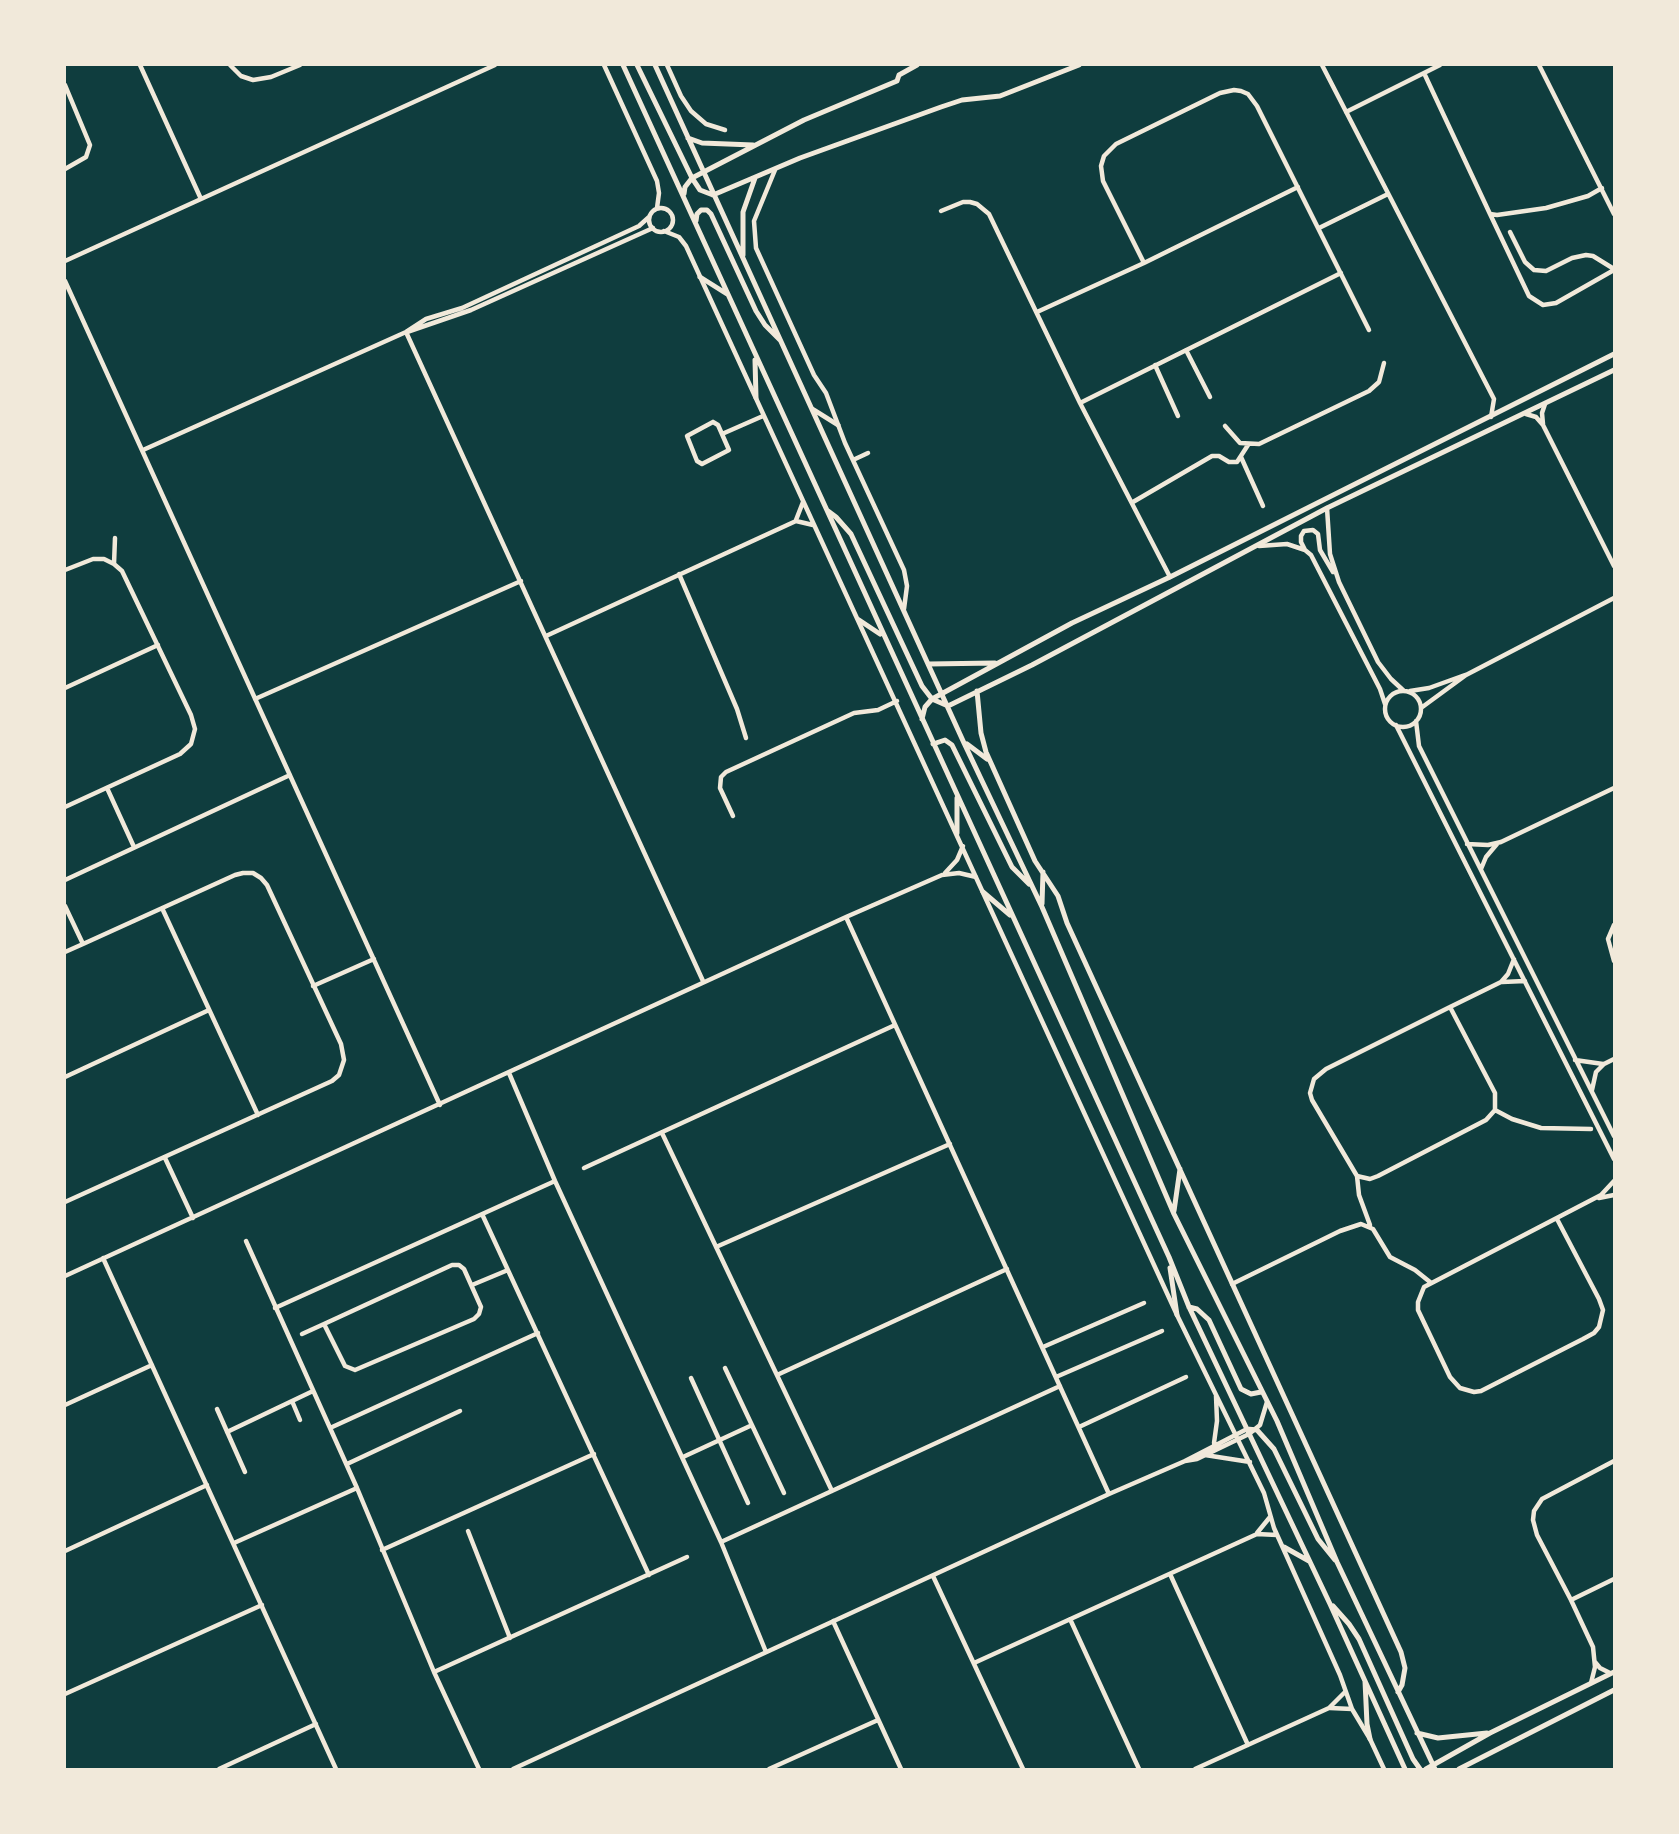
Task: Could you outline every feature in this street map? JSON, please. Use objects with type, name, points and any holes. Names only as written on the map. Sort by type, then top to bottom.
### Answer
[{"type":"street","points":[[140,65],[201,199]]},
{"type":"street","points":[[230,65],[241,75],[253,80],[271,77],[300,65]]},
{"type":"street","points":[[65,261],[495,65]]},
{"type":"street","points":[[143,450],[406,332],[426,319],[462,308],[639,226],[657,208],[657,181],[604,65]]},
{"type":"street","points":[[623,65],[1189,1307],[1311,1562],[1405,1769]]},
{"type":"street","points":[[637,65],[692,178],[701,190],[713,195],[800,158],[942,107],[962,100],[1000,96],[1079,65]]},
{"type":"street","points":[[655,65],[964,743],[1042,907],[1174,1214],[1267,1402],[1337,1562],[1434,1767]]},
{"type":"street","points":[[667,65],[691,111],[706,124],[725,130]]},
{"type":"street","points":[[685,200],[685,187],[692,178],[804,120],[897,82],[899,75],[917,65]]},
{"type":"street","points":[[1322,65],[1494,399],[1491,417]]},
{"type":"street","points":[[1346,112],[1440,65]]},
{"type":"street","points":[[1539,65],[1614,214]]},
{"type":"street","points":[[1424,73],[1529,296],[1543,305],[1556,303],[1614,270],[1593,257],[1586,256],[1572,258],[1546,271],[1534,270],[1525,262],[1510,232]]},
{"type":"street","points":[[65,85],[90,145],[86,158],[65,169]]},
{"type":"street","points":[[1144,263],[1103,181],[1100,171],[1107,151],[1127,138],[1220,93],[1227,90],[1241,91],[1248,94],[1257,106],[1369,330]]},
{"type":"street","points":[[688,138],[702,143],[753,145]]},
{"type":"street","points":[[775,170],[754,221],[756,248],[814,375],[826,393],[905,575],[907,586],[904,609]]},
{"type":"street","points":[[743,258],[743,212],[755,178]]},
{"type":"street","points":[[1037,312],[1298,187]]},
{"type":"street","points":[[1490,214],[1546,208],[1602,188]]},
{"type":"street","points":[[1319,228],[1388,194]]},
{"type":"street","points":[[941,211],[963,202],[984,208],[1170,577]]},
{"type":"street","points":[[657,208],[668,211],[672,218],[670,226],[664,231]]},
{"type":"street","points":[[697,227],[696,216],[699,212],[709,212],[756,311],[770,331],[783,342]]},
{"type":"street","points":[[649,217],[653,228]]},
{"type":"street","points":[[406,332],[471,310],[653,228],[674,234],[683,241],[897,701],[1177,1315],[1267,1499],[1270,1517],[1352,1709],[1384,1769]]},
{"type":"street","points":[[1080,403],[1340,272]]},
{"type":"street","points":[[700,277],[728,295]]},
{"type":"street","points":[[65,281],[440,1105]]},
{"type":"street","points":[[406,332],[703,981]]},
{"type":"street","points":[[1186,350],[1210,397]]},
{"type":"street","points":[[922,719],[925,708],[932,699],[1091,613],[1170,577],[1614,354]]},
{"type":"street","points":[[755,357],[756,398]]},
{"type":"street","points":[[1225,426],[1234,439],[1248,445],[1265,442],[1369,391],[1379,382],[1384,363]]},
{"type":"street","points":[[1155,365],[1178,416]]},
{"type":"street","points":[[948,706],[1032,665],[1327,508],[1614,370]]},
{"type":"street","points":[[1494,399],[1511,407]]},
{"type":"street","points":[[1543,425],[1545,404]]},
{"type":"street","points":[[813,409],[838,425]]},
{"type":"street","points":[[1526,414],[1536,417],[1543,425],[1614,566]]},
{"type":"street","points":[[722,433],[763,416]]},
{"type":"street","points":[[713,422],[722,433],[729,447],[727,452],[706,463],[698,462],[687,440],[688,434],[713,422]]},
{"type":"street","points":[[1133,502],[1212,456],[1219,456],[1233,463],[1241,457],[1248,445]]},
{"type":"street","points":[[853,460],[868,453]]},
{"type":"street","points":[[1241,457],[1263,506]]},
{"type":"street","points":[[796,521],[803,502]]},
{"type":"street","points":[[1327,508],[1330,554],[1339,582]]},
{"type":"street","points":[[826,509],[851,534],[922,686],[932,699],[948,706]]},
{"type":"street","points":[[546,636],[796,521],[806,521],[815,526]]},
{"type":"street","points":[[1421,708],[1418,699],[1391,679],[1378,662],[1322,553],[1318,534],[1313,530],[1304,531],[1301,536],[1302,545],[1317,565],[1380,689],[1388,719],[1396,725],[1614,1159]]},
{"type":"street","points":[[114,564],[115,538]]},
{"type":"street","points":[[1254,547],[1279,543],[1305,550]]},
{"type":"street","points":[[65,570],[93,559],[104,559],[122,571],[194,722],[191,744],[180,754],[65,807]]},
{"type":"street","points":[[679,575],[737,709],[746,738]]},
{"type":"street","points":[[256,699],[521,581]]},
{"type":"street","points":[[1385,704],[1390,696],[1429,688],[1466,675],[1614,598]]},
{"type":"street","points":[[859,621],[882,635]]},
{"type":"street","points":[[65,688],[158,645]]},
{"type":"street","points":[[929,664],[1002,662]]},
{"type":"street","points":[[1466,675],[1421,708],[1416,721],[1419,746],[1614,1136]]},
{"type":"street","points":[[977,691],[981,733],[990,761],[1035,861],[1058,896],[1067,923],[1401,1652],[1405,1668],[1398,1692]]},
{"type":"street","points":[[733,816],[719,784],[726,772],[854,713],[878,710],[897,701]]},
{"type":"street","points":[[1396,725],[1406,726],[1416,721]]},
{"type":"street","points":[[933,744],[945,740],[953,745],[1012,867],[1031,886]]},
{"type":"street","points":[[964,743],[990,761]]},
{"type":"street","points":[[65,880],[290,775]]},
{"type":"street","points":[[107,788],[134,847]]},
{"type":"street","points":[[1467,844],[1488,845],[1501,842],[1614,788]]},
{"type":"street","points":[[957,795],[957,833]]},
{"type":"street","points":[[1481,870],[1486,857],[1501,842]]},
{"type":"street","points":[[65,1276],[440,1105],[703,981],[942,875],[953,866],[963,846]]},
{"type":"street","points":[[1042,907],[1043,872]]},
{"type":"street","points":[[65,952],[235,875],[253,873],[267,885],[344,1051],[343,1068],[332,1081],[65,1202]]},
{"type":"street","points":[[942,875],[959,873],[976,877]]},
{"type":"street","points":[[983,892],[1012,917]]},
{"type":"street","points":[[65,906],[83,944]]},
{"type":"street","points":[[162,908],[258,1115]]},
{"type":"street","points":[[846,917],[1109,1494]]},
{"type":"street","points":[[1614,925],[1608,939],[1614,961]]},
{"type":"street","points":[[313,986],[374,959]]},
{"type":"street","points":[[1501,982],[1514,959]]},
{"type":"street","points":[[1450,1007],[1494,1093],[1495,1110],[1486,1120],[1378,1176],[1370,1179],[1357,1176],[1351,1170],[1312,1100],[1311,1086],[1314,1079],[1326,1069],[1450,1007],[1501,982],[1525,981]]},
{"type":"street","points":[[65,1077],[209,1010]]},
{"type":"street","points":[[584,1168],[895,1025]]},
{"type":"street","points":[[1591,1092],[1593,1079],[1604,1064],[1614,1059]]},
{"type":"street","points":[[1575,1060],[1604,1064]]},
{"type":"street","points":[[509,1073],[555,1181],[721,1542],[766,1652]]},
{"type":"street","points":[[1495,1110],[1512,1119],[1541,1128],[1591,1129]]},
{"type":"street","points":[[662,1133],[832,1491]]},
{"type":"street","points":[[716,1247],[950,1144]]},
{"type":"street","points":[[165,1158],[192,1218]]},
{"type":"street","points":[[1174,1214],[1180,1169]]},
{"type":"street","points":[[1357,1176],[1359,1195],[1370,1226],[1390,1257],[1415,1270],[1430,1282]]},
{"type":"street","points":[[275,1308],[555,1181]]},
{"type":"street","points":[[1557,1219],[1599,1298],[1603,1310],[1599,1327],[1594,1333],[1488,1388],[1474,1392],[1460,1388],[1450,1377],[1418,1310],[1420,1294],[1430,1282],[1557,1219],[1607,1190],[1614,1181]]},
{"type":"street","points":[[1594,1198],[1614,1195]]},
{"type":"street","points":[[482,1214],[649,1575]]},
{"type":"street","points":[[1232,1284],[1340,1231],[1357,1224],[1370,1226]]},
{"type":"street","points":[[246,1241],[347,1464],[434,1672],[479,1769]]},
{"type":"street","points":[[1168,1257],[1177,1315]]},
{"type":"street","points":[[103,1258],[336,1769]]},
{"type":"street","points":[[302,1334],[452,1265],[459,1265],[464,1269],[481,1307],[477,1317],[359,1370],[345,1366],[324,1324]]},
{"type":"street","points":[[472,1285],[508,1269]]},
{"type":"street","points":[[776,1375],[1007,1269]]},
{"type":"street","points":[[1043,1347],[1144,1303]]},
{"type":"street","points":[[1189,1307],[1197,1308],[1209,1320],[1241,1389],[1251,1394],[1261,1392]]},
{"type":"street","points":[[1056,1377],[1162,1331]]},
{"type":"street","points":[[330,1428],[538,1333]]},
{"type":"street","points":[[65,1405],[152,1365]]},
{"type":"street","points":[[725,1368],[750,1426],[784,1493]]},
{"type":"street","points":[[1079,1427],[1186,1377]]},
{"type":"street","points":[[691,1378],[748,1503]]},
{"type":"street","points":[[721,1542],[1060,1386]]},
{"type":"street","points":[[227,1432],[313,1391]]},
{"type":"street","points":[[1214,1444],[1217,1422],[1215,1392]]},
{"type":"street","points":[[292,1401],[300,1420]]},
{"type":"street","points":[[1185,1461],[1236,1433],[1257,1430],[1267,1402]]},
{"type":"street","points":[[217,1409],[245,1472]]},
{"type":"street","points":[[347,1464],[460,1411]]},
{"type":"street","points":[[682,1457],[750,1426]]},
{"type":"street","points":[[1257,1430],[1275,1448],[1318,1539],[1337,1562]]},
{"type":"street","points":[[513,1769],[1109,1494],[1239,1439],[1248,1432]]},
{"type":"street","points":[[382,1550],[594,1454]]},
{"type":"street","points":[[1204,1455],[1250,1462]]},
{"type":"street","points":[[1591,1684],[1595,1662],[1590,1639],[1537,1535],[1533,1520],[1534,1511],[1542,1499],[1614,1461]]},
{"type":"street","points":[[65,1551],[207,1485]]},
{"type":"street","points":[[233,1543],[357,1488]]},
{"type":"street","points":[[1257,1534],[1270,1517]]},
{"type":"street","points":[[468,1531],[510,1638]]},
{"type":"street","points":[[974,1663],[1257,1534],[1278,1535]]},
{"type":"street","points":[[1284,1547],[1311,1562]]},
{"type":"street","points":[[434,1672],[687,1557]]},
{"type":"street","points":[[1170,1574],[1248,1745]]},
{"type":"street","points":[[933,1576],[1023,1769]]},
{"type":"street","points":[[1571,1600],[1614,1579]]},
{"type":"street","points":[[1330,1604],[1359,1639],[1420,1769]]},
{"type":"street","points":[[65,1694],[261,1605]]},
{"type":"street","points":[[1070,1619],[1139,1769]]},
{"type":"street","points":[[833,1621],[901,1769]]},
{"type":"street","points":[[1595,1662],[1604,1671],[1613,1673]]},
{"type":"street","points":[[1426,1769],[1434,1767],[1490,1733],[1613,1673]]},
{"type":"street","points":[[1364,1678],[1370,1739]]},
{"type":"street","points":[[1459,1769],[1614,1690]]},
{"type":"street","points":[[1195,1769],[1329,1708],[1346,1691]]},
{"type":"street","points":[[1558,1701],[1566,1715]]},
{"type":"street","points":[[1329,1708],[1352,1709]]},
{"type":"street","points":[[769,1769],[878,1720]]},
{"type":"street","points":[[219,1769],[316,1724]]},
{"type":"street","points":[[1417,1733],[1438,1738],[1490,1733]]},
{"type":"street","points":[[1472,1769],[1479,1759]]},
{"type":"street","points":[[782,1763],[785,1769]]}]
